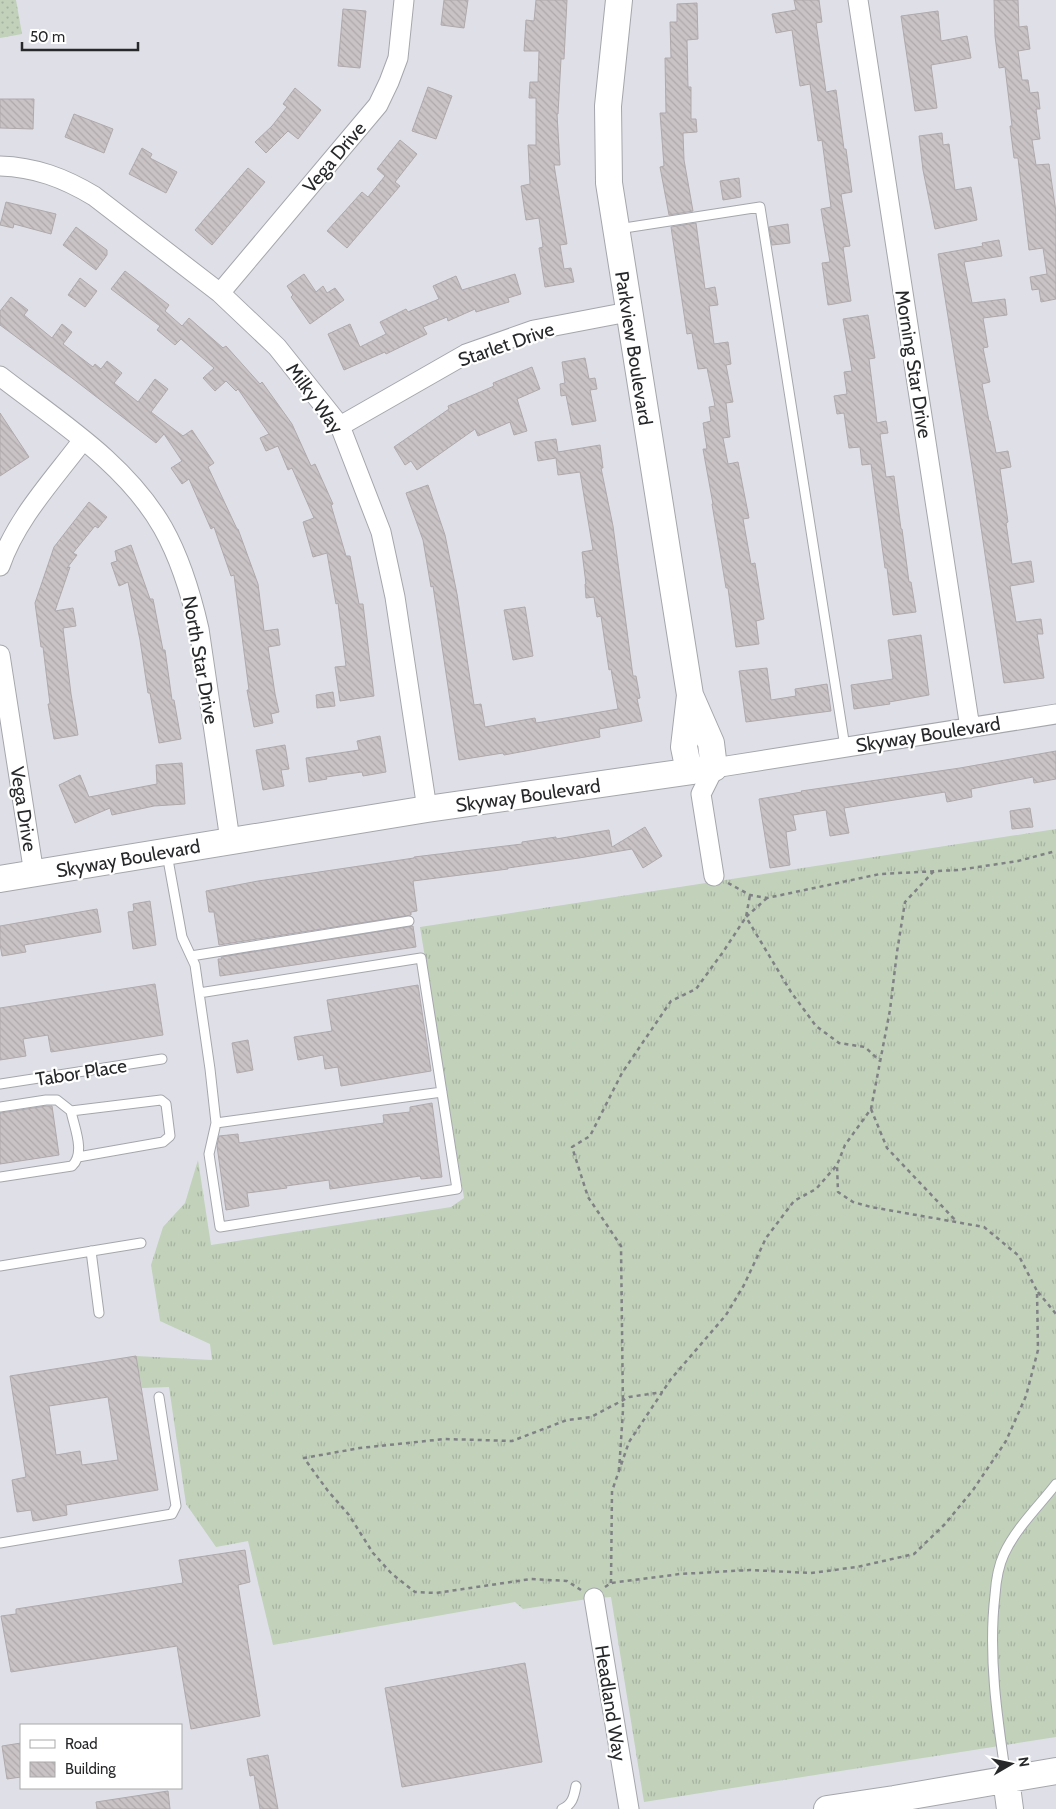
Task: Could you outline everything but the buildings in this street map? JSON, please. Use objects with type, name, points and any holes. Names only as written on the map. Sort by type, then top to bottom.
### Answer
[{"type":"street","name":"Vega Drive","points":[[220,293],[378,105],[390,82],[398,58],[404,0]]},
{"type":"street","name":"Parkview Boulevard","points":[[619,0],[608,106],[607,145],[609,183],[690,695],[711,743],[714,768]]},
{"type":"street","name":"Morning Star Drive","points":[[858,0],[970,728]]},
{"type":"street","name":"Milky Way","points":[[0,166],[26,167],[51,174],[94,196],[220,293],[277,347],[340,426],[381,532],[395,597],[427,809]]},
{"type":"street","name":"Starlet Drive","points":[[340,426],[466,354],[534,330],[628,312]]},
{"type":"street","name":"North Star Drive","points":[[0,376],[114,465],[148,506],[163,528],[184,574],[199,629],[230,840]]},
{"type":"street","points":[[0,566],[10,541],[23,520],[83,440]]},
{"type":"street","name":"Vega Drive","points":[[0,654],[34,874]]},
{"type":"street","name":"Parkview Boulevard","points":[[689,771],[684,747],[690,695]]},
{"type":"street","name":"Skyway Boulevard","points":[[0,879],[427,809],[714,768],[1056,714]]},
{"type":"street","points":[[714,768],[701,794],[714,876]]},
{"type":"street","name":"Headland Way","points":[[594,1598],[629,1809]]},
{"type":"street","points":[[827,1809],[885,1805],[1006,1779],[1056,1771]]},
{"type":"street","points":[[1006,1779],[1010,1809]]},
{"type":"lane","points":[[616,230],[760,207],[845,747]]},
{"type":"lane","points":[[167,851],[182,937],[195,965],[199,993],[210,1070],[216,1123],[209,1154],[220,1227],[457,1189],[421,958],[199,993]]},
{"type":"lane","points":[[191,956],[409,921]]},
{"type":"lane","name":"Tabor Place","points":[[0,1084],[162,1059]]},
{"type":"lane","points":[[216,1123],[442,1092]]},
{"type":"lane","points":[[0,1107],[57,1100],[71,1111],[79,1150],[77,1161],[72,1166],[0,1177]]},
{"type":"lane","points":[[71,1111],[161,1100],[166,1104],[170,1136],[163,1142],[78,1156]]},
{"type":"lane","points":[[0,1266],[141,1243]]},
{"type":"lane","points":[[91,1250],[99,1313]]},
{"type":"lane","points":[[0,1542],[172,1514],[176,1506],[159,1397]]},
{"type":"lane","points":[[1006,1779],[999,1729],[992,1639],[998,1570],[1004,1553],[1015,1536],[1056,1484]]},
{"type":"lane","points":[[562,1809],[574,1798],[576,1786]]},
{"type":"path","points":[[714,876],[750,894],[768,898],[880,874],[958,870],[1018,861],[1056,851]]},
{"type":"path","points":[[611,1582],[612,1491],[629,1442],[671,1379],[726,1315],[744,1285],[766,1238],[794,1201],[816,1188],[837,1166],[845,1145],[871,1109],[890,1010],[905,902],[934,871]]},
{"type":"path","points":[[750,894],[746,918],[791,992],[816,1026],[840,1043],[865,1047],[880,1062]]},
{"type":"path","points":[[619,1471],[623,1400],[621,1246],[588,1197],[572,1148],[590,1136],[622,1073],[671,1001],[696,989],[746,918],[768,898]]},
{"type":"path","points":[[871,1109],[887,1148],[958,1223]]},
{"type":"path","points":[[837,1166],[838,1192],[853,1202],[984,1228],[1019,1256],[1037,1291],[1056,1314]]},
{"type":"path","points":[[662,1392],[630,1397],[591,1417],[567,1420],[512,1440],[445,1438],[360,1448],[304,1458],[328,1491],[349,1515],[373,1553],[392,1574],[415,1592],[436,1593],[531,1579],[567,1581],[594,1598],[611,1582],[680,1574],[750,1570],[811,1573],[857,1567],[914,1554],[945,1524],[973,1490],[1006,1441],[1026,1396],[1038,1350],[1037,1291]]},
{"type":"green space","points":[[0,0],[16,0],[22,34],[0,38]]},
{"type":"green space","points":[[1056,829],[1056,1737],[644,1802],[611,1597],[523,1609],[515,1602],[273,1645],[248,1541],[216,1547],[186,1504],[169,1387],[142,1388],[136,1356],[212,1360],[210,1344],[160,1321],[151,1265],[163,1227],[185,1203],[198,1160],[211,1245],[451,1207],[464,1198],[420,927]]}]
